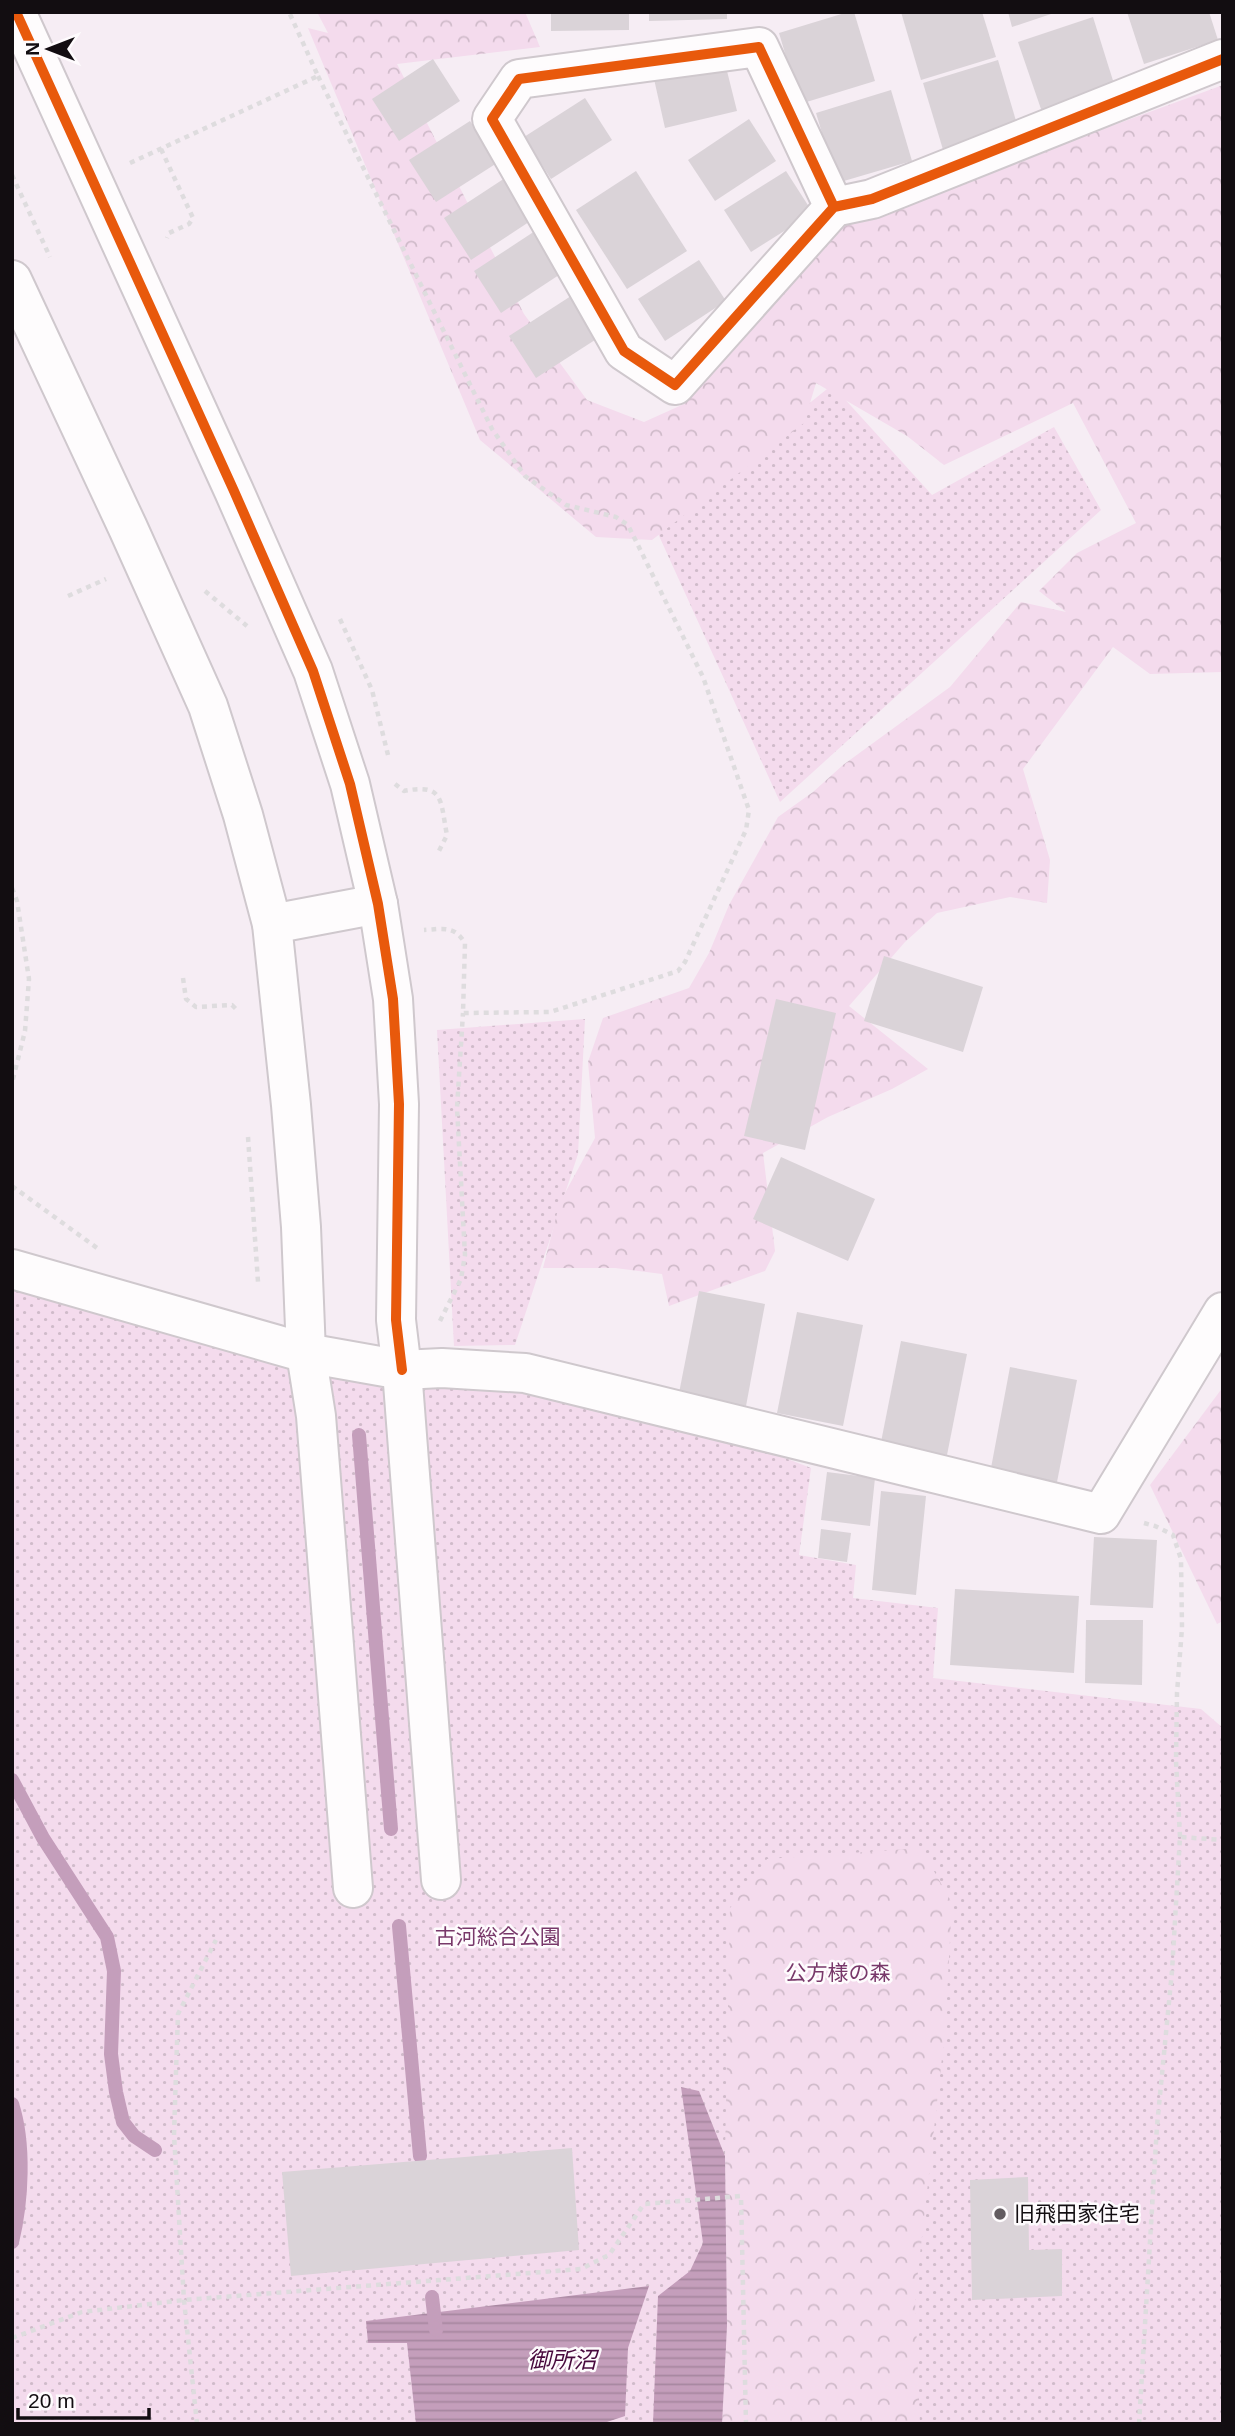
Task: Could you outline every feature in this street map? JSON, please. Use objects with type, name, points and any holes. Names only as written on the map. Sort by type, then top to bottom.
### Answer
[{"type":"street","points":[[16,12],[313,671],[350,784],[378,904],[393,999],[399,1104],[396,1321],[441,1880]]},
{"type":"street","points":[[834,207],[760,47],[519,79],[492,119],[624,351],[675,385],[834,207],[872,199],[1223,59]]},
{"type":"street","points":[[12,280],[208,706],[243,815],[272,925],[284,1017],[301,1227],[306,1353],[316,1416],[353,1888]]},
{"type":"street","points":[[272,925],[378,904]]},
{"type":"street","points":[[12,1269],[306,1353],[401,1370],[442,1368],[525,1373],[1101,1514],[1223,1312]]},
{"type":"path","points":[[289,12],[492,429],[526,476],[566,505],[616,517],[628,526],[703,677],[749,810],[746,831],[685,962],[678,971],[550,1012],[464,1013]]},
{"type":"path","points":[[128,164],[318,76]]},
{"type":"path","points":[[161,149],[193,218],[189,224],[169,233],[167,239]]},
{"type":"path","points":[[12,175],[52,262]]},
{"type":"path","points":[[200,587],[250,629]]},
{"type":"path","points":[[338,615],[372,690],[390,762]]},
{"type":"path","points":[[393,774],[396,786],[404,791],[425,787],[435,792],[440,802],[447,835],[436,855]]},
{"type":"path","points":[[12,888],[17,901],[29,979],[25,1031],[12,1083]]},
{"type":"path","points":[[424,930],[450,929],[459,933],[465,943],[464,1013],[457,1108],[465,1255],[461,1279],[436,1326]]},
{"type":"path","points":[[183,978],[186,999],[196,1007],[232,1005],[240,1014]]},
{"type":"path","points":[[244,1336],[259,1294],[248,1134]]},
{"type":"path","points":[[12,1186],[102,1252]]},
{"type":"path","points":[[1101,1514],[1155,1526],[1173,1535],[1181,1559],[1182,1628],[1177,1693],[1180,1837],[1172,1971],[1157,2126],[1139,2424]]},
{"type":"path","points":[[1180,1837],[1223,1840]]},
{"type":"path","points":[[197,2424],[184,2300],[174,2135],[178,2014],[216,1940]]},
{"type":"path","points":[[12,2338],[82,2312],[184,2300],[581,2269],[609,2255],[644,2204],[741,2196],[746,2424]]},
{"type":"green space","points":[[317,12],[525,12],[540,47],[397,64],[524,314],[587,400],[644,422],[684,404],[772,306],[834,228],[1223,85],[1223,672],[1150,674],[1113,647],[1023,769],[1050,860],[1047,903],[1010,897],[937,913],[905,942],[849,1006],[928,1069],[892,1089],[828,1117],[763,1153],[775,1251],[765,1271],[669,1306],[662,1274],[615,1268],[543,1268],[560,1202],[595,1138],[588,1062],[603,1018],[689,988],[709,953],[729,905],[778,817],[813,792],[843,765],[950,687],[1021,602],[1066,612],[1039,591],[1077,553],[1136,523],[1073,403],[944,465],[907,436],[816,383],[804,423],[652,540],[596,537],[480,440],[308,28],[328,33]]},
{"type":"green space","points":[[832,385],[932,495],[1054,427],[1101,510],[780,802],[655,527]]},
{"type":"green space","points":[[585,1019],[578,1154],[515,1345],[454,1346],[437,1030]]},
{"type":"green space","name":"古河総合公園","points":[[12,1269],[244,1336],[614,1393],[811,1468],[799,1555],[856,1565],[853,1598],[938,1608],[933,1678],[1201,1709],[1223,1728],[1223,2424],[12,2424]]},
{"type":"green space","points":[[1223,1387],[1223,1621],[1217,1624],[1150,1485]]},
{"type":"green space","name":"公方様の森","points":[[921,1848],[952,1903],[945,2031],[915,2299],[920,2424],[722,2424],[727,2326],[725,2156],[730,1908],[767,1859]]},
{"type":"water","name":"御所沼","points":[[681,2087],[699,2091],[725,2156],[727,2326],[722,2424],[653,2424],[658,2296],[690,2271],[703,2243]]},
{"type":"water","name":"御所沼","points":[[649,2286],[628,2348],[625,2416],[601,2424],[416,2424],[407,2343],[368,2343],[366,2321]]},
{"type":"building","points":[[551,12],[629,12],[629,30],[551,31]]},
{"type":"building","points":[[649,12],[727,12],[727,19],[649,21]]},
{"type":"building","points":[[854,12],[875,81],[800,104],[779,33]]},
{"type":"building","points":[[901,12],[982,12],[996,57],[921,80]]},
{"type":"building","points":[[1008,12],[1054,12],[1054,13],[1012,27]]},
{"type":"building","points":[[1127,12],[1209,12],[1218,40],[1144,64]]},
{"type":"building","points":[[1093,17],[1115,87],[1042,112],[1018,42]]},
{"type":"building","points":[[433,59],[460,101],[399,141],[372,99]]},
{"type":"building","points":[[998,60],[1019,131],[944,153],[923,83]]},
{"type":"building","points":[[725,63],[737,111],[665,128],[654,79]]},
{"type":"building","points":[[891,90],[912,161],[837,183],[816,113]]},
{"type":"building","points":[[585,98],[612,140],[551,179],[524,137]]},
{"type":"building","points":[[749,119],[776,161],[715,201],[688,160]]},
{"type":"building","points":[[470,121],[497,163],[436,202],[409,160]]},
{"type":"building","points":[[636,171],[687,251],[627,289],[576,210]]},
{"type":"building","points":[[786,171],[813,213],[751,252],[724,210]]},
{"type":"building","points":[[505,178],[532,220],[471,260],[444,218]]},
{"type":"building","points":[[535,231],[562,273],[501,313],[474,271]]},
{"type":"building","points":[[699,260],[726,301],[665,341],[638,299]]},
{"type":"building","points":[[571,296],[598,338],[536,378],[509,336]]},
{"type":"building","points":[[884,956],[983,987],[963,1052],[864,1021]]},
{"type":"building","points":[[776,999],[836,1013],[805,1150],[744,1136]]},
{"type":"building","points":[[781,1157],[875,1199],[848,1261],[753,1219]]},
{"type":"building","points":[[699,1291],[765,1304],[746,1406],[679,1393]]},
{"type":"building","points":[[797,1312],[863,1325],[843,1426],[777,1413]]},
{"type":"building","points":[[901,1341],[967,1354],[947,1455],[881,1442]]},
{"type":"building","points":[[1010,1367],[1077,1380],[1057,1482],[991,1468]]},
{"type":"building","points":[[827,1472],[875,1478],[870,1526],[821,1520]]},
{"type":"building","points":[[881,1491],[926,1496],[916,1595],[872,1590]]},
{"type":"building","points":[[821,1529],[851,1533],[847,1562],[818,1558]]},
{"type":"building","points":[[1094,1537],[1157,1540],[1153,1608],[1090,1605]]},
{"type":"building","points":[[955,1589],[1079,1596],[1074,1673],[950,1665]]},
{"type":"building","points":[[1086,1620],[1143,1620],[1142,1685],[1085,1683]]},
{"type":"building","points":[[572,2148],[579,2250],[291,2276],[282,2172]]},
{"type":"building","name":"旧飛田家住宅","points":[[1028,2177],[1029,2250],[1062,2249],[1062,2296],[972,2300],[970,2180]]},
{"type":"waterway","points":[[359,1435],[391,1829]]},
{"type":"waterway","points":[[12,1780],[43,1838],[107,1937],[114,1971],[111,2054],[116,2092],[123,2122],[134,2136],[155,2150]]},
{"type":"waterway","points":[[399,1926],[420,2156]]},
{"type":"waterway","points":[[12,2104],[19,2137],[21,2173],[12,2242]]},
{"type":"waterway","points":[[432,2297],[436,2330]]},
{"type":"cycle path","points":[[16,12],[313,671],[350,784],[378,904],[393,999],[399,1104],[396,1320],[402,1370]]},
{"type":"cycle path","points":[[834,207],[759,47],[519,79],[492,119],[624,351],[675,385],[834,207],[872,199],[1223,59]]},
{"type":"place","name":"旧飛田家住宅","points":[[1000,2214]]}]
